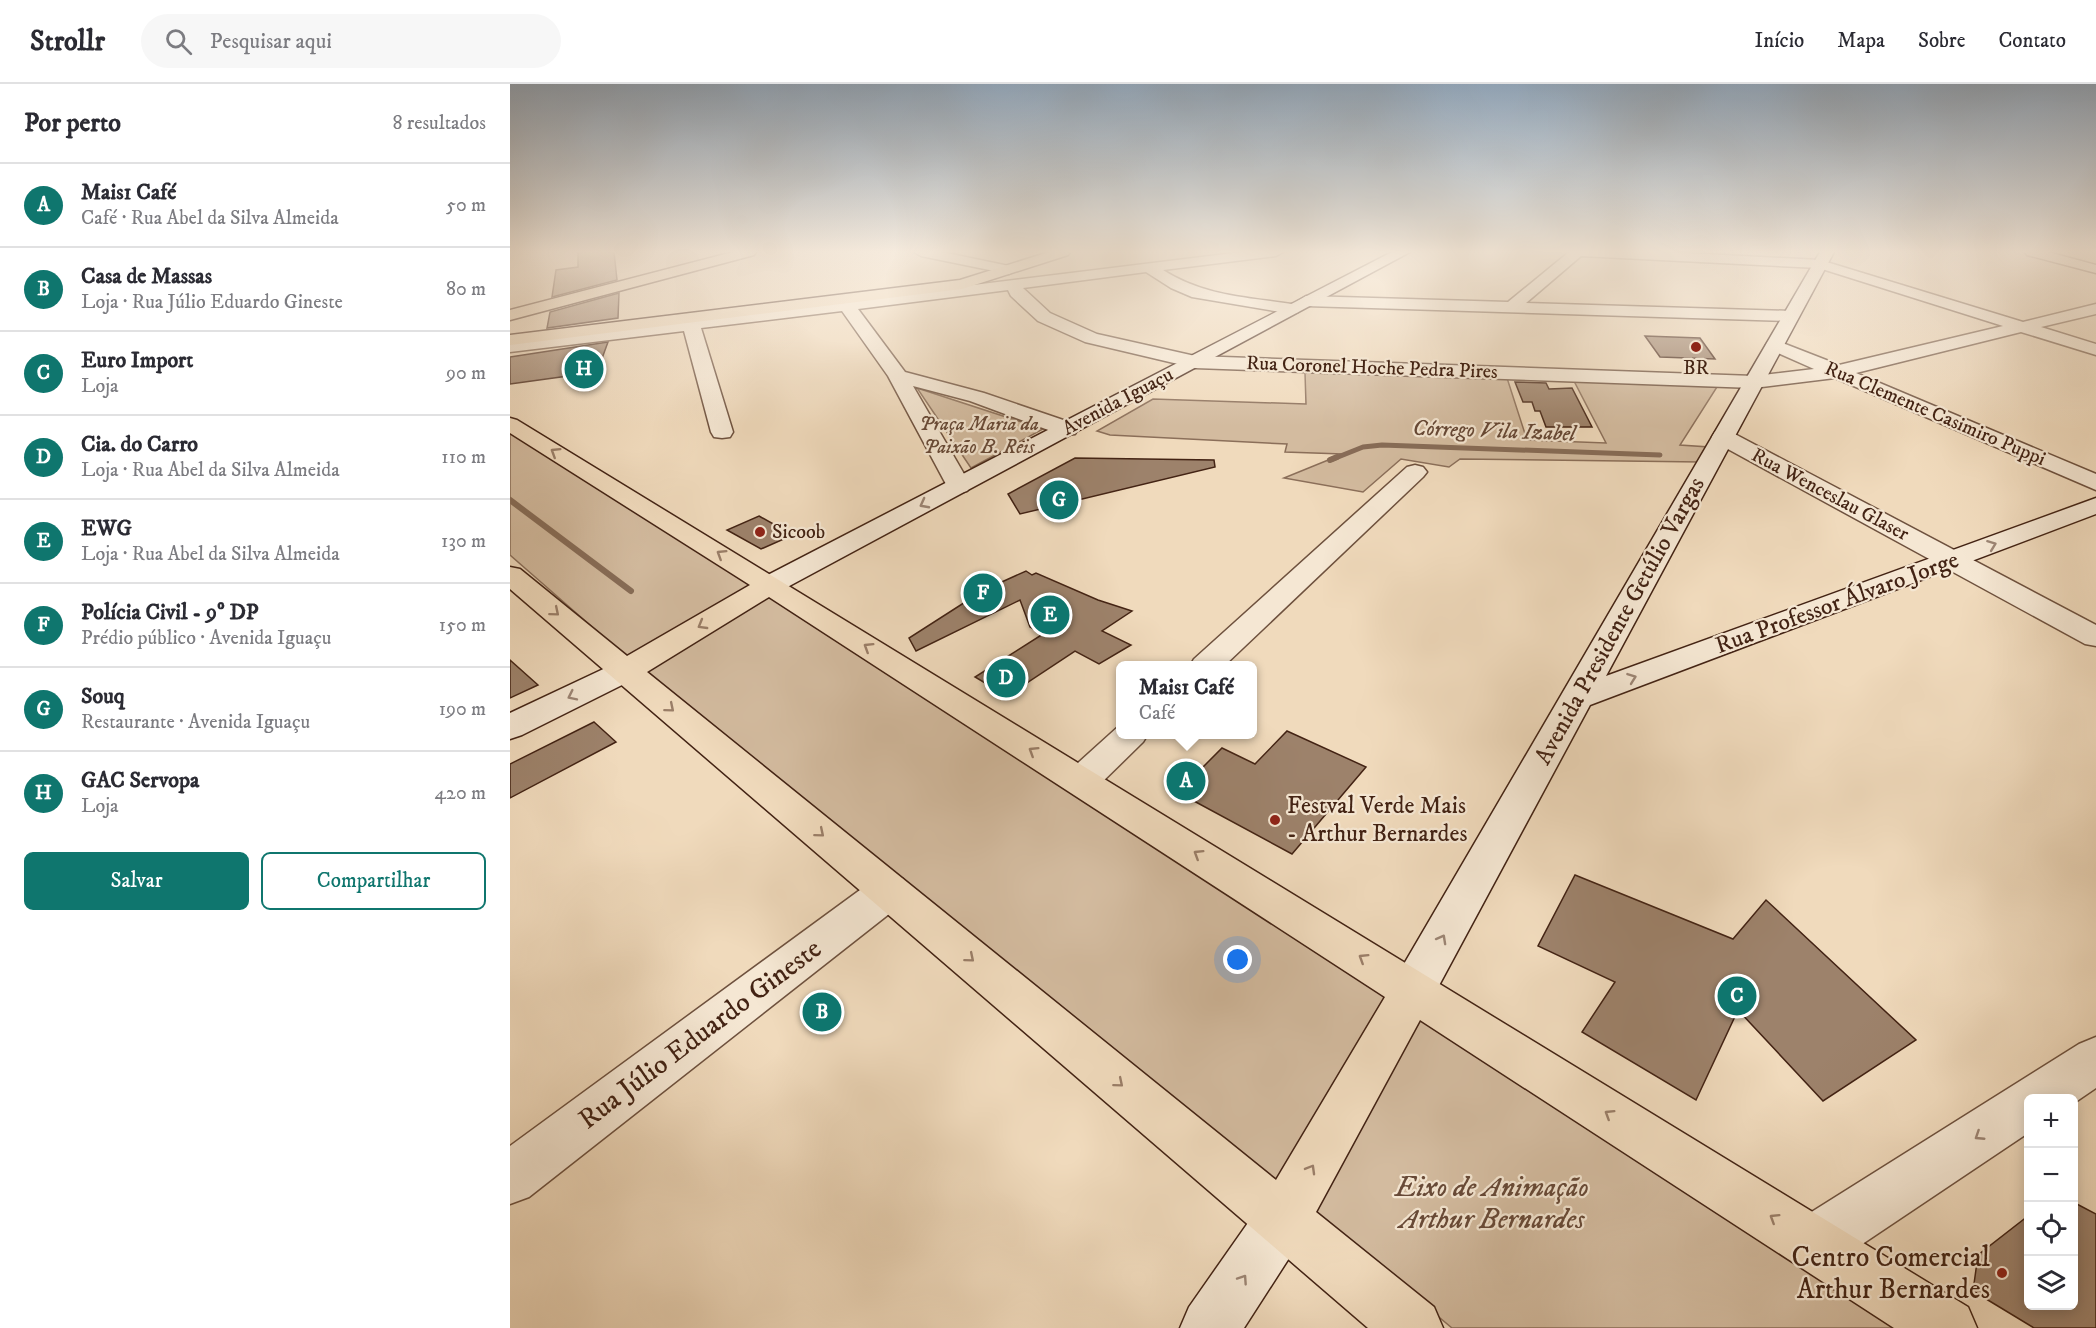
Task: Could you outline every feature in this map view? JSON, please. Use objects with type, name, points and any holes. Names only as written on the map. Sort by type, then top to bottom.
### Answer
[{"type":"main road","points":[[510,315],[529,310]]},
{"type":"main road","points":[[510,340],[760,310]]},
{"type":"main road","points":[[588,331],[615,334]]},
{"type":"main road","points":[[510,424],[770,585],[1947,1328]]},
{"type":"main road","points":[[510,575],[1413,1328]]},
{"type":"main road","points":[[625,671],[770,585]]},
{"type":"main road","points":[[1282,1220],[1413,990]]},
{"type":"street","points":[[510,347],[805,310]]},
{"type":"street","points":[[850,310],[898,376],[959,486]]},
{"type":"street","name":"Rua Coronel Hoche Pedra Pires","points":[[1036,310],[1044,317],[1091,338],[1195,362],[1754,382],[1835,372],[2091,310]]},
{"type":"street","name":"Avenida Iguaçu","points":[[770,585],[1290,310]]},
{"type":"street","points":[[1607,310],[1791,316]]},
{"type":"street","name":"Avenida Presidente Getúlio Vargas","points":[[1413,990],[1794,310]]},
{"type":"street","points":[[1973,310],[2096,351]]},
{"type":"street","points":[[691,324],[723,432]]},
{"type":"street","name":"Rua Clemente Casimiro Puppi","points":[[1775,345],[2096,483]]},
{"type":"street","points":[[898,376],[977,397],[1067,429]]},
{"type":"street","name":"Rua Wenceslau Glaser","points":[[1723,437],[2096,637]]},
{"type":"street","points":[[1211,661],[1415,472]]},
{"type":"street","name":"Rua Professor Álvaro Jorge","points":[[1577,698],[2096,505]]},
{"type":"street","points":[[510,727],[625,671]]},
{"type":"street","points":[[1081,781],[1127,739]]},
{"type":"street","name":"Rua Júlio Eduardo Gineste","points":[[510,1178],[889,891]]},
{"type":"street","points":[[2043,1094],[2096,1060]]},
{"type":"street","points":[[1814,1243],[2024,1107]]},
{"type":"street","points":[[1210,1328],[1282,1220]]},
{"type":"green space","points":[[1305,373],[1507,378],[1527,440],[1606,443],[1574,381],[1717,387],[1680,445],[1709,447],[1701,462],[1460,459],[1449,467],[1401,459],[1363,492],[1284,478],[1343,454],[1285,452],[1287,444],[1110,435],[1097,431],[1153,399],[1306,404]]},
{"type":"green space","name":"Praça Maria da Paixão B. Reis","points":[[917,388],[1043,429],[971,468]]},
{"type":"green space","name":"Eixo de Animação Arthur Bernardes","points":[[510,431],[1914,1328],[1452,1328],[1296,1197],[607,640],[510,555]]},
{"type":"building","points":[[618,310],[618,318],[547,328],[550,312]]},
{"type":"building","name":"BR","points":[[1645,336],[1700,338],[1715,359],[1660,357]]},
{"type":"building","points":[[608,342],[597,372],[510,384],[510,357]]},
{"type":"building","points":[[1515,382],[1546,383],[1549,389],[1572,388],[1592,427],[1546,427],[1540,411],[1535,411],[1532,402],[1523,402]]},
{"type":"building","points":[[1075,458],[1214,460],[1215,467],[1020,514],[1008,494]]},
{"type":"building","name":"Sicoob","points":[[759,516],[793,535],[761,549],[727,530]]},
{"type":"building","points":[[1026,571],[1132,611],[1102,631],[1131,645],[1099,664],[1075,651],[1007,696],[975,677],[1043,634],[1030,627],[1020,600],[916,651],[909,638],[984,590]]},
{"type":"building","points":[[510,660],[538,685],[510,698]]},
{"type":"building","points":[[594,722],[616,742],[510,798],[510,764]]},
{"type":"building","name":"Festval Verde Mais - Arthur Bernardes","points":[[1287,731],[1366,767],[1292,854],[1168,787],[1192,764],[1201,769],[1222,748],[1255,764]]},
{"type":"building","points":[[1575,875],[1733,939],[1766,900],[1916,1040],[1823,1101],[1738,1010],[1696,1100],[1582,1032],[1615,982],[1538,946]]},
{"type":"building","name":"Centro Comercial Arthur Bernardes","points":[[2078,1205],[2096,1214],[2096,1328],[2034,1328],[1973,1291],[1978,1255],[2024,1219],[2024,1310],[2078,1310]]},
{"type":"waterway","name":"Córrego Vila Izabel","points":[[1333,459],[1363,447],[1382,445],[1660,455]]},
{"type":"waterway","name":"Córrego Vila Izabel","points":[[1330,460],[1337,457]]},
{"type":"waterway","name":"Córrego Vila Izabel","points":[[510,500],[631,591]]},
{"type":"place","name":"BR","points":[[1696,347]]},
{"type":"place","name":"GAC Servopa","points":[[584,369]]},
{"type":"place","name":"Souq","points":[[1059,500]]},
{"type":"place","name":"Sicoob","points":[[760,532]]},
{"type":"place","name":"Polícia Civil - 9º DP","points":[[983,593]]},
{"type":"place","name":"EWG","points":[[1050,615]]},
{"type":"place","name":"Cia. do Carro","points":[[1006,678]]},
{"type":"place","name":"Mais1 Café","points":[[1186,781]]},
{"type":"place","name":"Festval Verde Mais - Arthur Bernardes","points":[[1275,820]]},
{"type":"place","name":"Euro Import","points":[[1737,996]]},
{"type":"place","name":"Casa de Massas","points":[[822,1012]]},
{"type":"place","name":"Centro Comercial Arthur Bernardes","points":[[2002,1273]]}]
